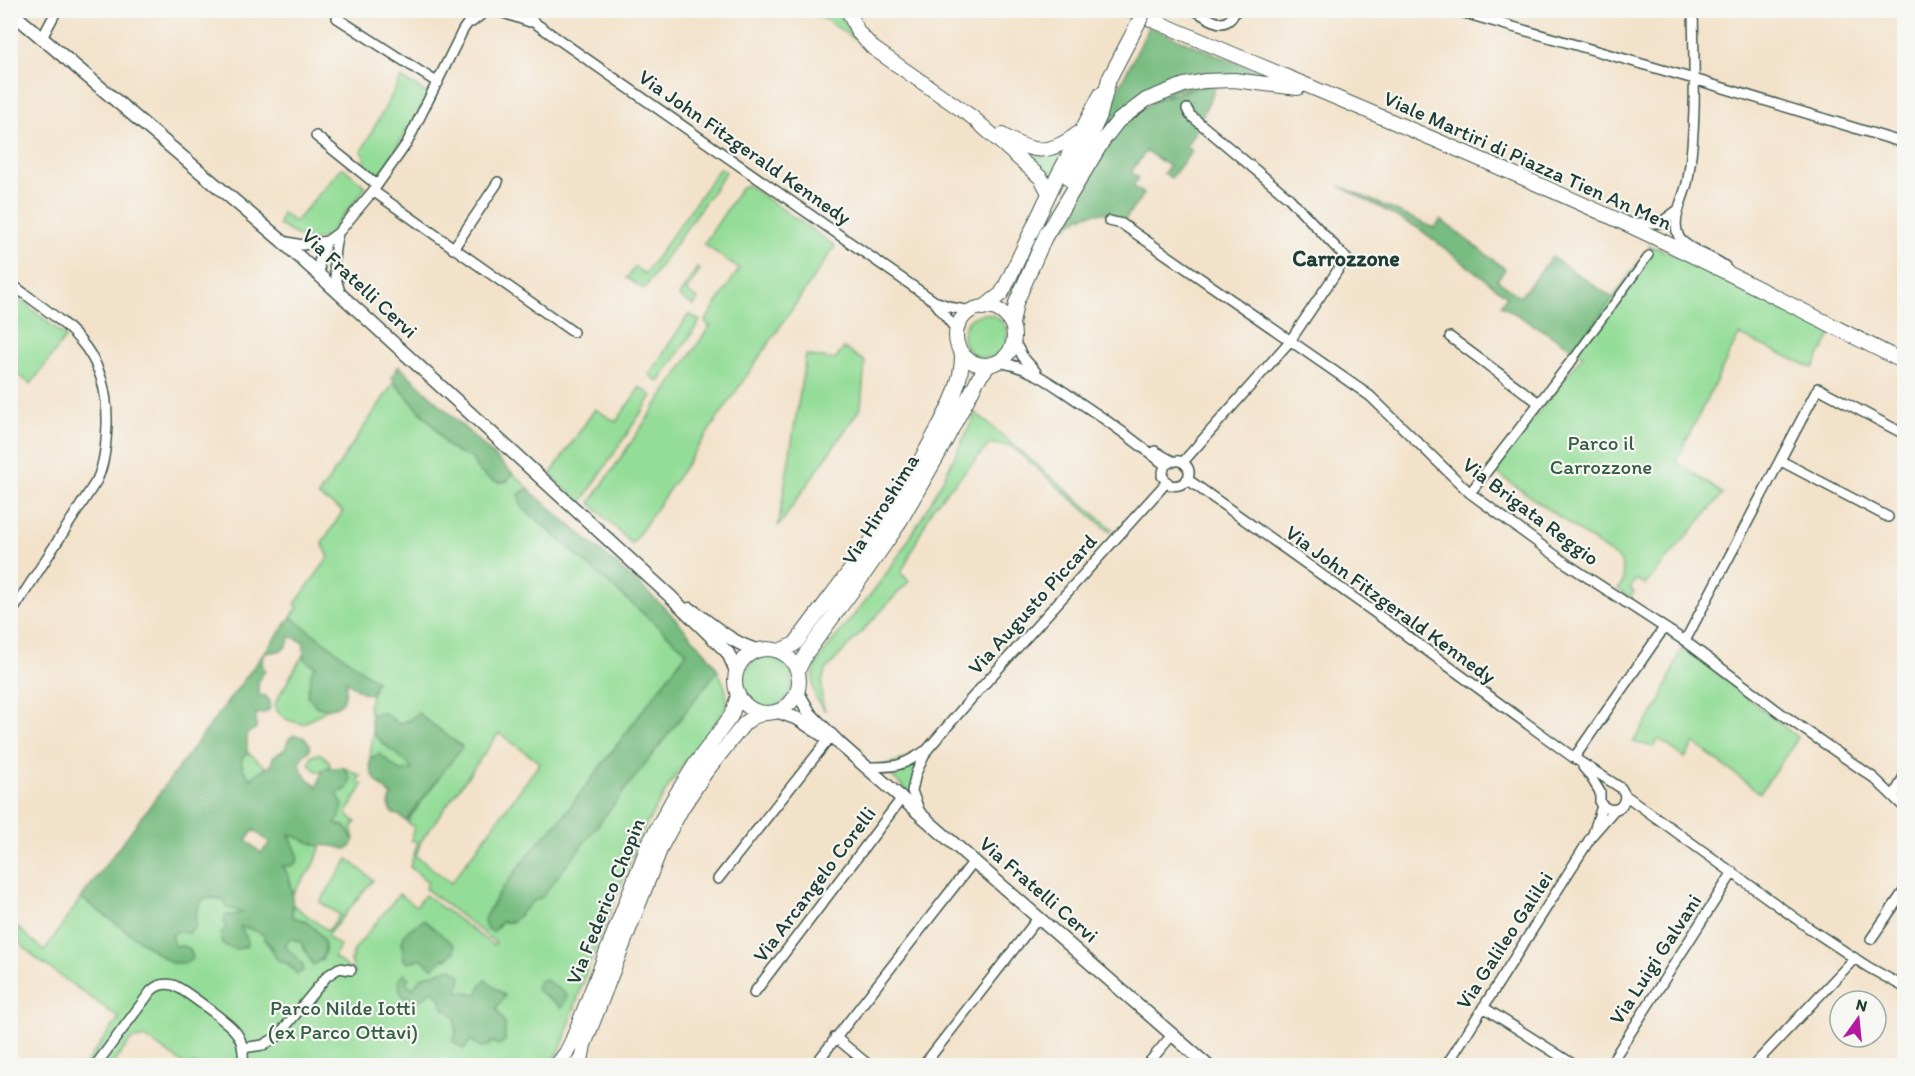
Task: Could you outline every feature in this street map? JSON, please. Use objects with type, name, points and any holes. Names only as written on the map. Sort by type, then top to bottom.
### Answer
[{"type":"main road","points":[[848,10],[858,32],[873,48],[1007,139],[1034,150],[1056,147],[1080,132]]},
{"type":"main road","name":"Viale Martiri di Piazza Tien An Men","points":[[1129,10],[1623,223],[1738,277],[1905,362]]},
{"type":"main road","points":[[957,331],[962,319],[1001,294],[1049,193],[1145,10]]},
{"type":"main road","name":"Via Fratelli Cervi","points":[[10,11],[282,241],[671,597],[728,653],[736,671],[738,696]]},
{"type":"main road","points":[[1014,341],[1012,324],[1016,303],[1100,115],[1109,79]]},
{"type":"main road","points":[[1045,237],[1104,139],[1118,121],[1146,100],[1184,85],[1211,80],[1265,83],[1318,92]]},
{"type":"main road","points":[[972,117],[1041,178],[1049,193]]},
{"type":"main road","points":[[978,309],[1000,311],[1012,324]]},
{"type":"main road","name":"Via Hiroshima","points":[[779,651],[795,644],[874,537],[909,482],[959,383],[962,372],[962,353],[957,342],[957,331]]},
{"type":"main road","name":"Via Hiroshima","points":[[798,670],[812,645],[896,528],[978,379],[1012,349],[1014,341]]},
{"type":"main road","points":[[962,353],[974,363],[994,364]]},
{"type":"main road","name":"Via Fratelli Cervi","points":[[671,597],[734,642],[758,650],[779,651]]},
{"type":"main road","points":[[736,671],[748,655],[758,650]]},
{"type":"main road","points":[[738,696],[746,705],[762,714],[779,712],[794,701],[800,685],[798,670],[793,662],[779,651]]},
{"type":"main road","name":"Via Fratelli Cervi","points":[[798,693],[810,714],[841,746],[1208,1065]]},
{"type":"main road","name":"Via Federico Chopin","points":[[556,1065],[572,1041],[649,843],[696,763],[731,716],[738,696]]},
{"type":"main road","name":"Via Fratelli Cervi","points":[[779,712],[798,719],[841,746]]},
{"type":"main road","name":"Via Federico Chopin","points":[[580,1065],[584,1046],[661,848],[682,807],[705,773],[744,724],[762,714]]},
{"type":"street","points":[[42,38],[57,10]]},
{"type":"street","points":[[282,241],[302,245],[327,241],[338,233],[375,188],[407,143],[463,30],[477,10]]},
{"type":"street","points":[[463,30],[487,10]]},
{"type":"street","name":"Via John Fitzgerald Kennedy","points":[[496,10],[535,23]]},
{"type":"street","name":"Via John Fitzgerald Kennedy","points":[[520,10],[535,23],[934,301],[954,308],[978,309]]},
{"type":"street","points":[[1194,10],[1221,23],[1227,23],[1236,10]]},
{"type":"street","points":[[1454,10],[1905,143]]},
{"type":"street","points":[[1693,10],[1694,138],[1677,229],[1683,243],[1713,258],[1738,277]]},
{"type":"street","points":[[337,18],[438,83]]},
{"type":"street","points":[[994,364],[1017,365],[1037,374],[1169,463],[1183,462],[1290,341],[1346,258],[1289,198],[1190,115],[1187,109]]},
{"type":"street","points":[[316,136],[375,188],[453,249],[573,332]]},
{"type":"street","points":[[453,249],[498,182]]},
{"type":"street","points":[[1623,223],[1660,223],[1679,209]]},
{"type":"street","name":"Via Brigata Reggio","points":[[1109,221],[1122,224],[1370,396],[1470,493],[1567,564],[1685,641],[1782,714],[1864,771],[1905,807]]},
{"type":"street","points":[[338,233],[333,260],[342,296]]},
{"type":"street","points":[[320,276],[319,262],[327,241]]},
{"type":"street","points":[[1470,493],[1650,255]]},
{"type":"street","points":[[10,283],[66,325],[86,348],[100,375],[107,417],[105,450],[97,480],[10,615]]},
{"type":"street","name":"Via John Fitzgerald Kennedy","points":[[934,301],[957,331]]},
{"type":"street","points":[[1450,337],[1539,403]]},
{"type":"street","points":[[1014,341],[1037,374]]},
{"type":"street","points":[[1685,641],[1818,388],[1905,434]]},
{"type":"street","points":[[1780,461],[1888,517]]},
{"type":"street","points":[[1169,463],[1162,476],[1166,483],[1178,486],[1187,479],[1188,472],[1183,462]]},
{"type":"street","name":"Via John Fitzgerald Kennedy","points":[[1187,479],[1574,758],[1621,788],[1621,803]]},
{"type":"street","name":"Via Augusto Piccard","points":[[921,815],[912,791],[916,773],[927,750],[1166,483]]},
{"type":"street","points":[[1574,758],[1665,628]]},
{"type":"street","points":[[718,879],[829,739]]},
{"type":"street","name":"Via Augusto Piccard","points":[[867,767],[896,767],[927,750]]},
{"type":"street","name":"Via John Fitzgerald Kennedy","points":[[1574,758],[1589,774],[1600,792],[1599,800],[1606,809],[1621,803],[1651,813],[1809,928],[1905,987]]},
{"type":"street","points":[[1894,796],[1905,776]]},
{"type":"street","points":[[1600,792],[1605,786],[1613,784]]},
{"type":"street","name":"Via Arcangelo Corelli","points":[[754,993],[902,798]]},
{"type":"street","name":"Via Galileo Galilei","points":[[1446,1065],[1593,834],[1621,803]]},
{"type":"street","name":"Via Galileo Galilei","points":[[1593,834],[1602,806]]},
{"type":"street","points":[[814,1065],[974,861]]},
{"type":"street","name":"Via Luigi Galvani","points":[[1609,1065],[1733,872]]},
{"type":"street","points":[[1871,939],[1905,891]]},
{"type":"street","points":[[923,1065],[1039,917]]},
{"type":"street","points":[[1753,1065],[1855,958]]},
{"type":"street","points":[[243,1048],[257,1047],[273,1041],[323,979],[339,969],[351,970]]},
{"type":"street","points":[[95,1065],[151,991],[163,985],[172,985],[181,989],[229,1024],[238,1034],[243,1048],[243,1065]]},
{"type":"street","points":[[1483,1007],[1576,1065]]},
{"type":"street","points":[[1146,1065],[1173,1034]]},
{"type":"street","points":[[835,1037],[870,1065]]},
{"type":"street","points":[[1901,1065],[1905,1060]]},
{"type":"green space","points":[[813,11],[840,15],[856,40]]},
{"type":"green space","points":[[1149,27],[1284,82],[1236,76],[1124,109],[1092,142]]},
{"type":"green space","points":[[401,78],[429,94],[376,180],[364,169],[364,155],[361,152]]},
{"type":"green space","points":[[1217,84],[1186,146],[1192,151],[1171,178],[1164,173],[1169,166],[1146,151],[1131,172],[1138,178],[1133,186],[1144,194],[1125,219],[1110,214],[1094,213],[1080,217],[1067,227],[1059,225],[1082,182],[1121,125],[1139,110],[1174,91]]},
{"type":"green space","points":[[1067,149],[1049,186],[1040,168],[1027,155],[1048,156]]},
{"type":"green space","points":[[342,167],[366,187],[326,237],[308,242],[279,225],[282,213],[295,222]]},
{"type":"green space","points":[[720,168],[726,172],[644,289],[627,278],[635,267],[645,274]]},
{"type":"green space","points":[[747,185],[835,246],[632,544],[590,503],[710,326],[705,322],[739,269],[704,244],[741,188]]},
{"type":"green space","points":[[1340,186],[1434,228],[1441,220],[1505,269],[1497,280],[1520,297],[1552,257],[1613,298],[1575,350],[1501,305],[1507,296],[1418,228]]},
{"type":"green space","name":"Parco il Carrozzone","points":[[1649,246],[1656,247],[1833,331],[1813,368],[1739,335],[1676,461],[1723,494],[1645,585],[1636,579],[1630,588],[1634,592],[1629,598],[1618,589],[1624,580],[1621,561],[1493,470],[1583,355],[1575,350],[1644,255],[1651,250]]},
{"type":"green space","points":[[697,268],[700,270],[686,291],[698,299],[694,306],[679,296]]},
{"type":"green space","points":[[10,291],[66,337],[31,384],[11,370]]},
{"type":"green space","points":[[689,314],[700,321],[659,382],[649,375]]},
{"type":"green space","points":[[985,314],[1000,321],[1007,336],[1000,351],[985,358],[970,351],[963,336],[970,321]]},
{"type":"green space","points":[[844,348],[865,362],[861,407],[778,527],[806,355],[835,360]]},
{"type":"green space","points":[[399,366],[512,473],[508,481],[491,480],[481,473],[472,458],[459,454],[446,445],[436,429],[394,382],[392,376]]},
{"type":"green space","name":"Parco Nilde Iotti (ex Parco Ottavi)","points":[[394,382],[439,435],[472,458],[486,476],[492,480],[512,476],[512,473],[531,490],[528,489],[521,506],[687,652],[562,818],[531,852],[503,889],[486,915],[498,928],[501,922],[512,922],[712,661],[726,692],[724,711],[676,774],[641,833],[586,973],[559,1052],[543,1065],[185,1065],[145,1037],[131,1040],[112,1065],[85,1065],[119,1018],[37,959],[11,935],[11,922],[44,951],[81,898],[171,963],[192,959],[189,948],[174,946],[172,936],[176,932],[189,933],[196,926],[196,911],[204,898],[225,900],[227,908],[244,912],[235,915],[240,926],[263,934],[279,961],[287,963],[290,967],[299,959],[291,955],[285,946],[290,938],[301,942],[305,951],[321,961],[325,953],[325,944],[292,917],[293,905],[328,931],[340,915],[320,902],[348,859],[373,880],[327,936],[340,946],[334,957],[355,973],[351,961],[354,950],[399,894],[416,906],[425,895],[493,945],[496,943],[426,889],[428,882],[410,867],[418,842],[411,840],[414,827],[407,822],[462,746],[415,717],[398,724],[383,714],[371,715],[368,706],[376,681],[291,617],[298,607],[295,604],[329,557],[322,543],[343,511],[318,496]],"holes":[[[499,733],[540,763],[451,883],[416,856],[421,841]],[[401,942],[448,958],[440,960],[433,968],[421,958],[405,960]],[[404,974],[406,983],[413,988],[479,994],[480,987],[505,1024],[471,1040],[463,1049],[456,1035],[455,1016],[443,1008],[440,997],[431,990],[400,991]]]},
{"type":"green space","points":[[640,387],[652,396],[581,503],[550,475],[595,409],[616,422]]},
{"type":"green space","points":[[976,413],[1113,530],[1110,532],[1011,446],[990,444],[933,507],[901,573],[909,581],[825,671],[822,701],[825,711],[817,700],[813,688],[813,674],[818,661],[899,555],[956,455]]},
{"type":"green space","points":[[528,489],[668,611],[706,653],[718,670],[542,897],[532,902],[512,922],[501,922],[493,932],[486,928],[484,921],[499,893],[538,843],[562,818],[687,652],[521,506],[519,495]]},
{"type":"green space","points":[[291,617],[376,681],[371,694],[363,693],[346,681],[345,695],[340,704],[331,708],[317,707],[307,695],[312,670],[316,666],[304,657],[304,643],[290,637],[284,648],[265,653],[262,664],[265,671],[259,679],[258,688],[259,695],[266,696],[270,702],[269,710],[256,714],[256,728],[247,734],[247,752],[241,760],[243,769],[251,780],[257,773],[271,766],[273,757],[285,749],[289,739],[294,735],[303,737],[310,744],[310,750],[299,764],[304,774],[317,787],[323,769],[343,767],[350,778],[348,788],[337,793],[343,805],[335,824],[345,826],[354,840],[352,846],[346,849],[316,845],[289,834],[298,855],[297,862],[291,866],[283,866],[291,884],[292,917],[303,920],[321,937],[325,949],[320,960],[313,965],[301,942],[290,938],[285,946],[303,965],[303,971],[297,974],[287,963],[279,961],[263,934],[248,928],[240,927],[247,938],[247,946],[237,949],[228,947],[222,943],[221,934],[226,928],[224,922],[226,915],[243,912],[227,908],[225,900],[204,898],[196,911],[196,926],[189,933],[176,932],[172,936],[174,946],[189,949],[192,959],[186,963],[171,963],[81,898]],"holes":[[[254,830],[270,843],[261,853],[246,840]]]},
{"type":"green space","points":[[1681,649],[1700,660],[1798,738],[1760,793],[1694,743],[1685,758],[1659,739],[1653,747],[1633,742],[1659,704]]},
{"type":"green space","points":[[303,655],[308,662],[316,666],[312,670],[308,695],[317,707],[328,709],[303,724],[286,719],[275,707],[276,701]]},
{"type":"green space","points":[[767,657],[785,664],[792,682],[785,700],[767,707],[749,700],[742,682],[749,664]]},
{"type":"green space","points":[[378,712],[385,713],[398,724],[408,721],[418,713],[462,747],[406,821],[399,815],[393,814],[389,805],[392,796],[376,780],[371,770],[370,758],[380,754],[401,772],[412,769],[374,733],[371,715]]},
{"type":"green space","points":[[373,733],[412,769],[401,772],[380,754],[370,758]]},
{"type":"green space","points":[[927,750],[914,796],[881,767]]},
{"type":"green space","points":[[247,752],[267,768],[250,780],[243,769],[241,760]]},
{"type":"green space","points":[[321,754],[329,761],[330,766],[326,772],[318,772],[309,765],[311,757]]},
{"type":"green space","points":[[343,767],[361,776],[357,781],[363,785],[346,814],[356,822],[352,828],[354,840],[345,826],[334,824],[341,808],[336,792],[344,791],[350,784],[350,778]]},
{"type":"green space","points":[[288,833],[321,845],[315,863],[292,895],[291,883],[283,865],[297,862],[298,856]]},
{"type":"green space","points":[[424,920],[454,945],[454,953],[433,968],[421,959],[408,962],[404,960],[402,945],[404,936],[411,928]]},
{"type":"green space","points":[[451,968],[461,976],[458,991],[478,994],[485,980],[505,996],[496,1008],[505,1024],[505,1041],[499,1045],[492,1042],[488,1046],[480,1047],[471,1040],[464,1049],[452,1041],[456,1035],[455,1017],[443,1008],[440,997],[431,990],[426,997],[409,1004],[400,991],[399,979],[404,974],[409,978],[406,983],[413,988],[422,977]]},
{"type":"green space","points":[[545,979],[567,995],[562,1008],[536,989],[539,981]]},
{"type":"district","name":"Carrozzone","points":[[1346,258]]}]
